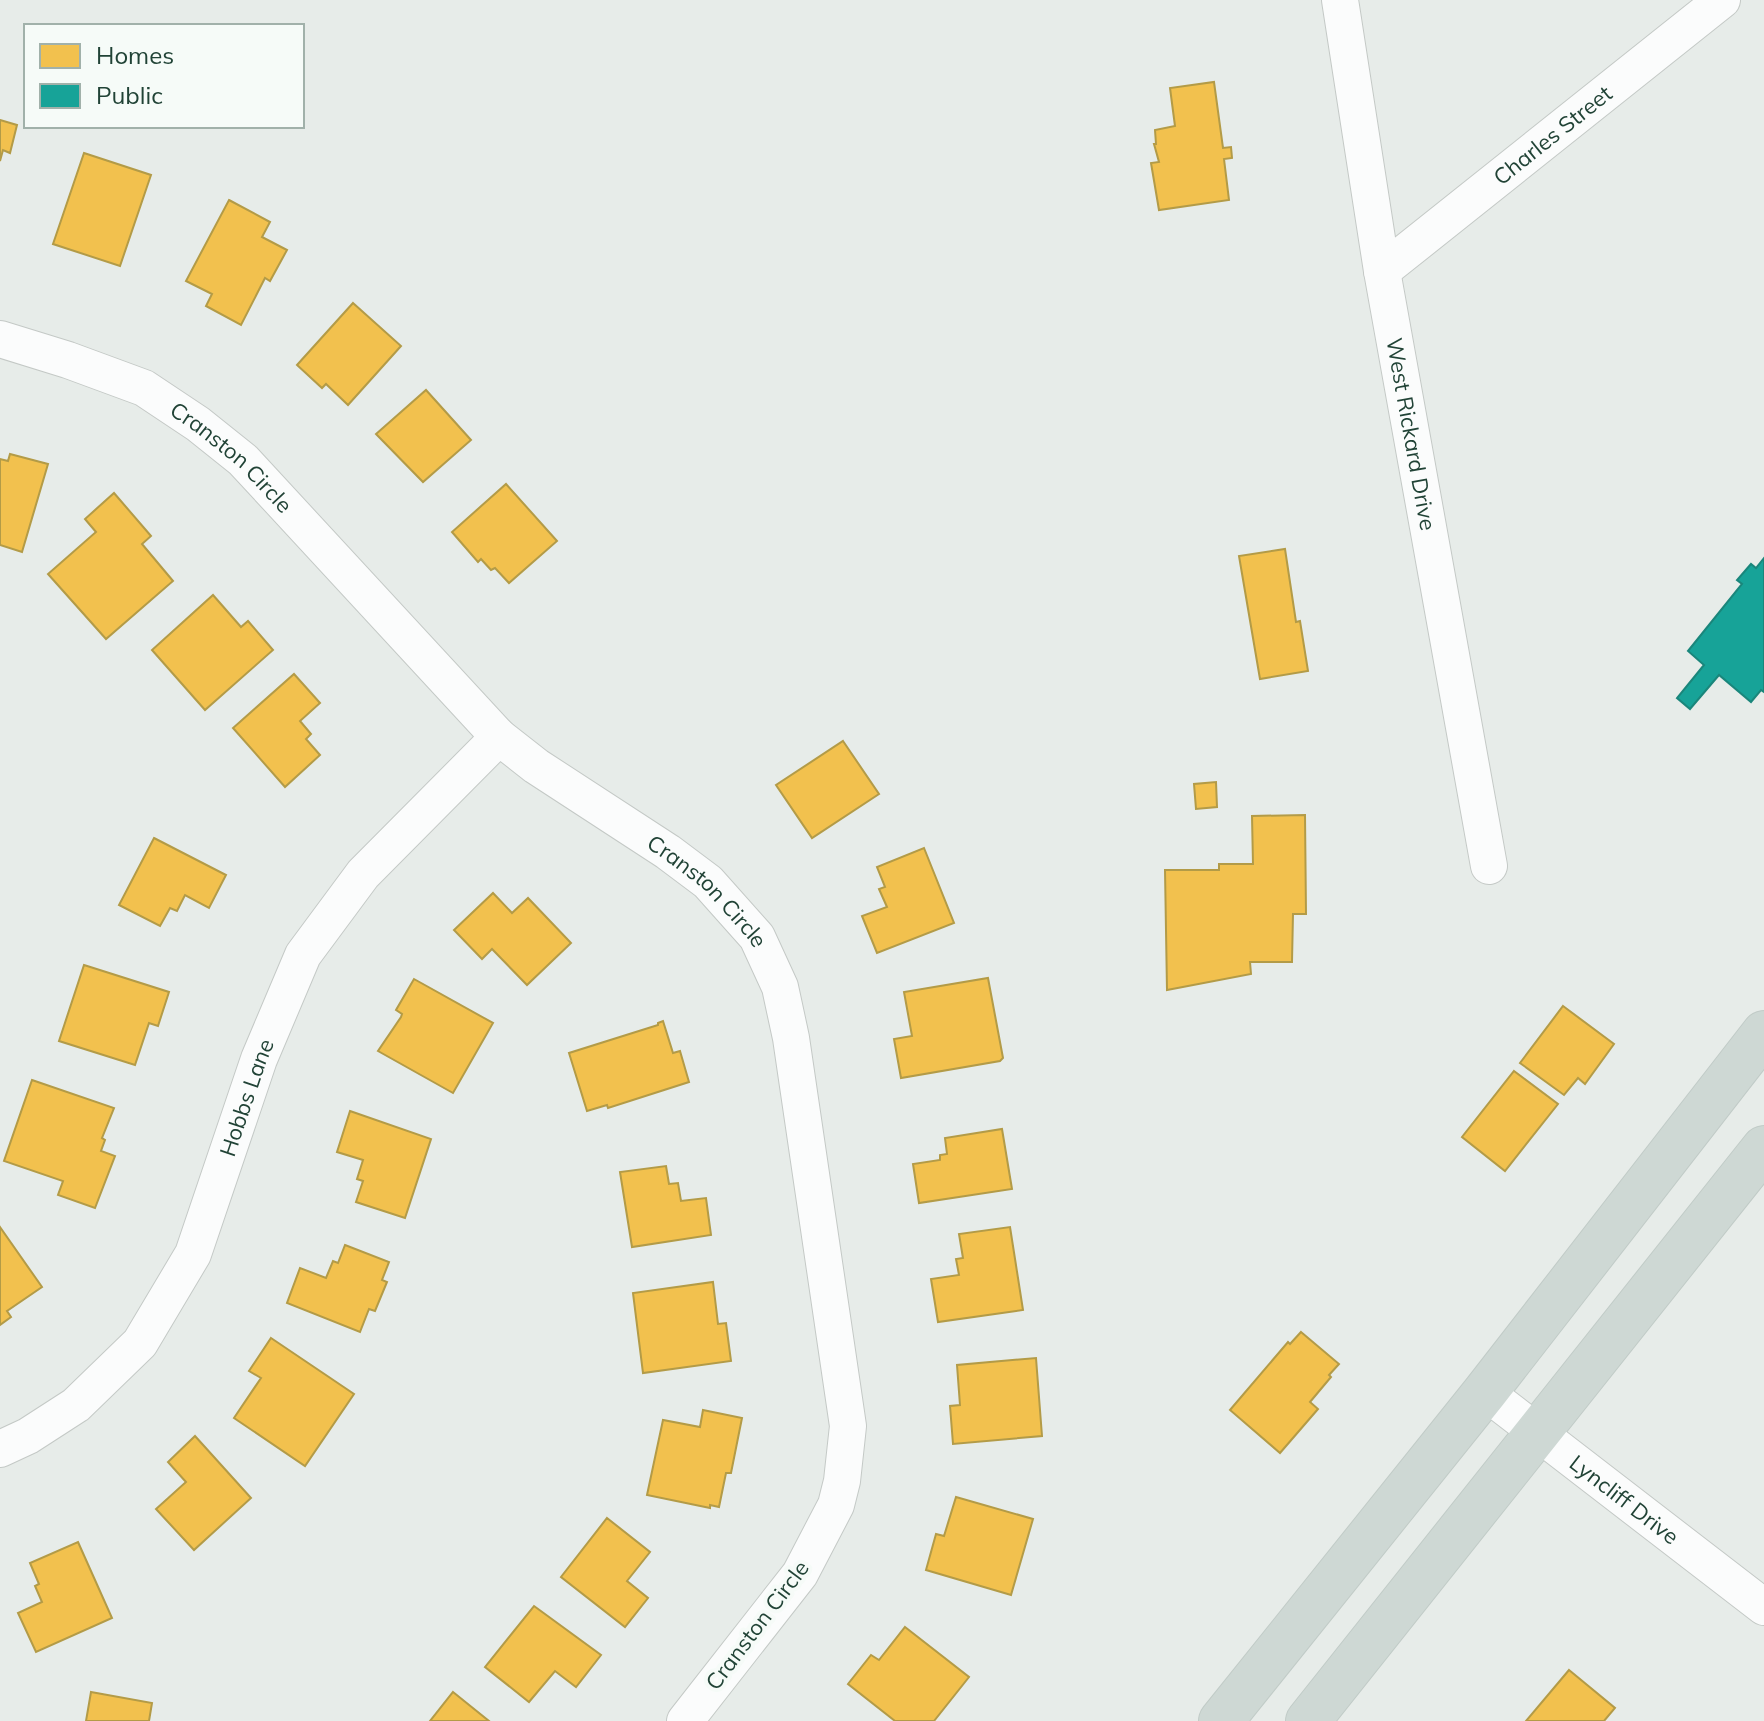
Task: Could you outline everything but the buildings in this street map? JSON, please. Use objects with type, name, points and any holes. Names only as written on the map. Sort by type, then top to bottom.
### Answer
[{"type":"main road","points":[[1221,1721],[1485,1392],[1764,1033]]},
{"type":"main road","points":[[1308,1721],[1764,1148]]},
{"type":"street","name":"West Rickard Drive","points":[[1340,0],[1382,271],[1489,866]]},
{"type":"street","name":"Charles Street","points":[[1382,271],[1722,0]]},
{"type":"street","name":"Cranston Circle","points":[[0,339],[144,388],[198,424],[243,460],[499,737],[536,766],[668,852],[708,882],[757,937],[780,987],[791,1038],[848,1426],[836,1505],[800,1574],[685,1721]]},
{"type":"street","name":"Hobbs Lane","points":[[0,1449],[28,1436],[76,1405],[140,1343],[193,1254],[259,1059],[303,955],[363,874],[499,737]]},
{"type":"street","name":"Lyncliff Drive","points":[[1485,1392],[1764,1607]]}]
